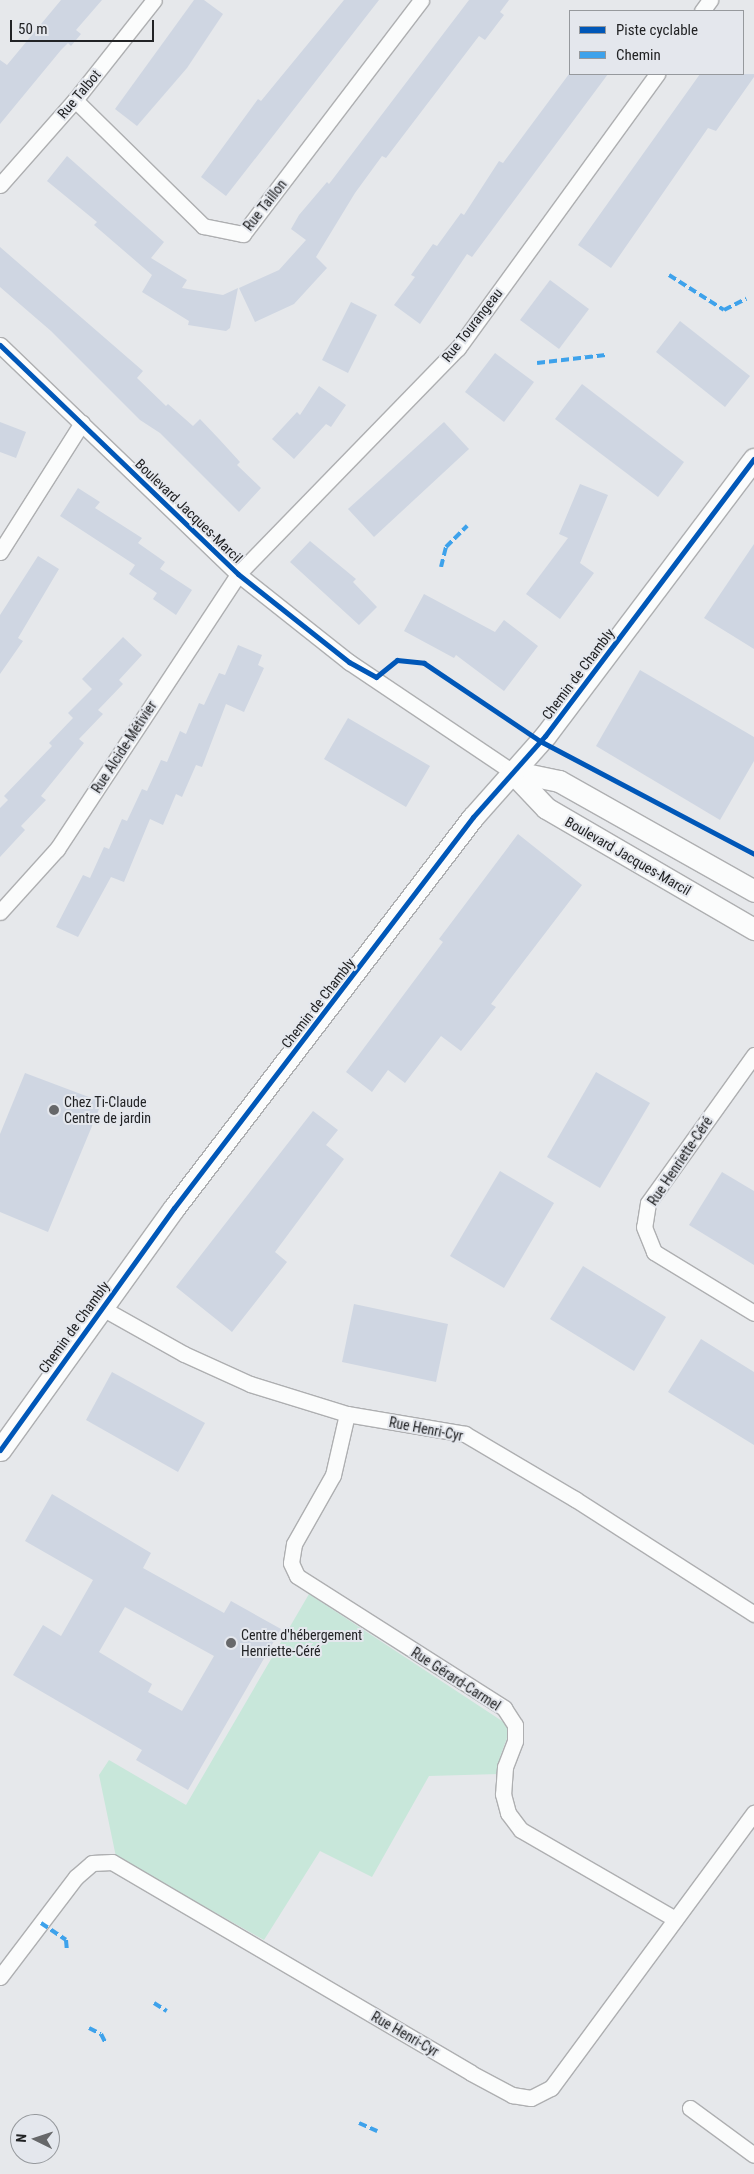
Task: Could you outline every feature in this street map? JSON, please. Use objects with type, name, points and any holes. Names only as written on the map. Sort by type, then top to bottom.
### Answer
[{"type":"street","name":"Rue Talbot","points":[[0,185],[74,100],[154,0]]},
{"type":"street","name":"Rue Taillon","points":[[74,100],[203,226],[243,234],[421,0]]},
{"type":"street","name":"Rue Tourangeau","points":[[238,574],[458,348],[656,75]]},
{"type":"street","name":"Boulevard Jacques-Marcil","points":[[0,345],[238,574],[349,662],[511,771],[546,808],[754,929]]},
{"type":"street","points":[[0,552],[82,423]]},
{"type":"street","name":"Chemin de Chambly","points":[[0,1450],[180,1200],[511,771],[551,728],[754,458]]},
{"type":"street","name":"Rue Alcide-Métivier","points":[[0,912],[57,849],[238,574]]},
{"type":"street","name":"Boulevard Jacques-Marcil","points":[[511,771],[559,781],[754,892]]},
{"type":"street","name":"Rue Henriette-Céré","points":[[754,1055],[648,1203],[644,1227],[654,1252],[754,1312]]},
{"type":"street","name":"Rue Henri-Cyr","points":[[102,1308],[184,1354],[250,1384],[347,1414],[465,1434],[575,1499],[754,1614]]},
{"type":"street","name":"Rue Gérard-Carmel","points":[[347,1414],[333,1475],[294,1544],[291,1563],[296,1576],[504,1708],[515,1725],[515,1741],[506,1767],[503,1794],[508,1813],[521,1830],[675,1919]]},
{"type":"street","name":"Rue Henri-Cyr","points":[[0,1977],[76,1877],[92,1863],[112,1862],[471,2073],[512,2095],[531,2098],[551,2088],[754,1813]]},
{"type":"street","points":[[690,2108],[754,2155]]},
{"type":"green space","points":[[309,1594],[511,1727],[500,1757],[499,1774],[429,1776],[372,1877],[320,1851],[264,1940],[116,1857],[99,1775],[109,1760],[186,1805]]},
{"type":"building","points":[[61,0],[102,0],[76,30],[81,34],[71,46],[68,43],[61,50],[0,124],[0,60],[7,65]]},
{"type":"building","points":[[194,0],[204,0],[223,14],[187,68],[137,126],[115,109]]},
{"type":"building","points":[[344,0],[379,0],[226,196],[201,177],[258,99],[261,101]]},
{"type":"building","points":[[469,0],[509,0],[500,12],[504,15],[485,40],[479,36],[386,158],[382,156],[355,193],[316,257],[327,268],[294,304],[255,322],[239,288],[279,270],[306,240],[291,229],[299,215],[327,182],[329,184]]},
{"type":"building","points":[[569,74],[607,75],[472,257],[467,254],[420,324],[394,305],[415,277],[411,275],[433,244],[437,246],[461,213],[464,215],[499,161],[503,163]]},
{"type":"building","points":[[754,74],[754,77],[716,131],[708,128],[611,268],[578,245],[699,75]]},
{"type":"building","points":[[67,156],[164,242],[151,258],[187,280],[182,288],[223,295],[238,288],[230,328],[226,331],[188,325],[189,321],[142,292],[152,275],[94,225],[97,222],[47,181]]},
{"type":"building","points":[[0,247],[143,371],[137,378],[166,406],[168,404],[193,426],[200,419],[240,462],[237,465],[261,488],[239,512],[160,433],[140,420],[51,331],[0,287]]},
{"type":"building","points":[[550,280],[589,309],[559,349],[520,320]]},
{"type":"building","points":[[351,302],[377,315],[348,373],[322,360]]},
{"type":"building","points":[[680,321],[750,376],[725,407],[656,352]]},
{"type":"building","points":[[495,353],[534,382],[504,422],[465,392]]},
{"type":"building","points":[[582,384],[684,462],[658,497],[555,419]]},
{"type":"building","points":[[319,386],[346,405],[331,427],[326,424],[294,459],[272,439],[297,412],[300,415]]},
{"type":"building","points":[[0,422],[26,432],[16,458],[0,452]]},
{"type":"building","points":[[444,422],[469,449],[374,537],[348,509]]},
{"type":"building","points":[[580,484],[608,495],[580,563],[594,573],[560,619],[526,594],[568,538],[559,534]]},
{"type":"building","points":[[78,488],[100,502],[95,508],[142,538],[138,543],[165,562],[160,569],[192,590],[176,615],[153,599],[157,593],[129,574],[135,565],[60,516]]},
{"type":"building","points":[[310,541],[356,579],[353,582],[377,607],[359,625],[290,562]]},
{"type":"building","points":[[754,544],[754,649],[704,618]]},
{"type":"building","points":[[38,556],[59,569],[18,638],[23,641],[0,674],[0,615]]},
{"type":"building","points":[[424,594],[495,632],[504,620],[538,646],[504,691],[456,655],[454,658],[404,631]]},
{"type":"building","points":[[123,637],[142,655],[119,680],[123,684],[98,710],[103,714],[79,739],[84,743],[41,796],[46,800],[21,826],[25,830],[0,857],[0,808],[8,800],[4,796],[52,746],[49,743],[73,718],[68,713],[92,689],[82,679]]},
{"type":"building","points":[[238,645],[262,655],[258,665],[264,668],[244,712],[226,704],[202,767],[196,765],[182,797],[176,794],[163,825],[150,819],[124,882],[111,877],[78,937],[56,927],[83,875],[90,878],[104,847],[109,849],[122,819],[127,821],[142,789],[147,791],[161,760],[167,762],[180,731],[186,734],[199,703],[204,705],[219,673],[225,675]]},
{"type":"building","points":[[640,670],[754,737],[754,761],[720,820],[596,746]]},
{"type":"building","points":[[348,718],[430,766],[406,807],[324,759]]},
{"type":"building","points":[[518,834],[582,885],[491,1004],[496,1007],[461,1051],[441,1036],[405,1083],[388,1070],[372,1092],[346,1072],[443,942],[439,939]]},
{"type":"building","points":[[596,1072],[650,1103],[600,1188],[547,1157]]},
{"type":"building","points":[[25,1073],[102,1102],[48,1232],[0,1212],[0,1134]]},
{"type":"building","points":[[313,1111],[338,1130],[326,1145],[344,1159],[275,1252],[287,1262],[232,1332],[176,1287]]},
{"type":"building","points":[[500,1171],[554,1203],[504,1288],[450,1256]]},
{"type":"building","points":[[722,1172],[754,1191],[754,1265],[689,1225]]},
{"type":"building","points":[[583,1266],[666,1317],[634,1371],[550,1319]]},
{"type":"building","points":[[354,1304],[448,1324],[436,1382],[342,1362]]},
{"type":"building","points":[[701,1339],[754,1372],[754,1445],[668,1392]]},
{"type":"building","points":[[112,1372],[205,1423],[178,1472],[86,1420]]},
{"type":"building","name":"Centre d'hébergement Henriette-Céré","points":[[52,1494],[151,1553],[143,1568],[224,1613],[231,1601],[281,1629],[188,1790],[136,1760],[142,1750],[13,1675],[43,1625],[61,1636],[93,1580],[25,1541]],"holes":[[[125,1607],[214,1656],[182,1711],[148,1692],[152,1684],[99,1652]]]},
{"type":"marked path","points":[[669,275],[724,310],[746,299]]},
{"type":"marked path","points":[[537,363],[606,355]]},
{"type":"marked path","points":[[441,567],[446,547],[467,526]]},
{"type":"marked path","points":[[41,1923],[66,1940],[67,1951]]},
{"type":"marked path","points":[[154,2003],[167,2011]]},
{"type":"marked path","points":[[89,2028],[101,2034],[105,2042]]},
{"type":"marked path","points":[[359,2123],[377,2131]]},
{"type":"cycle path","points":[[0,345],[238,574],[349,662],[376,677],[397,660],[424,663],[540,741],[754,854]]},
{"type":"cycle path","points":[[0,1450],[174,1208],[473,817],[545,736],[754,459]]},
{"type":"place","name":"Chez Ti-Claude Centre de jardin","points":[[54,1110]]},
{"type":"place","name":"Centre d'hébergement Henriette-Céré","points":[[231,1643]]}]
